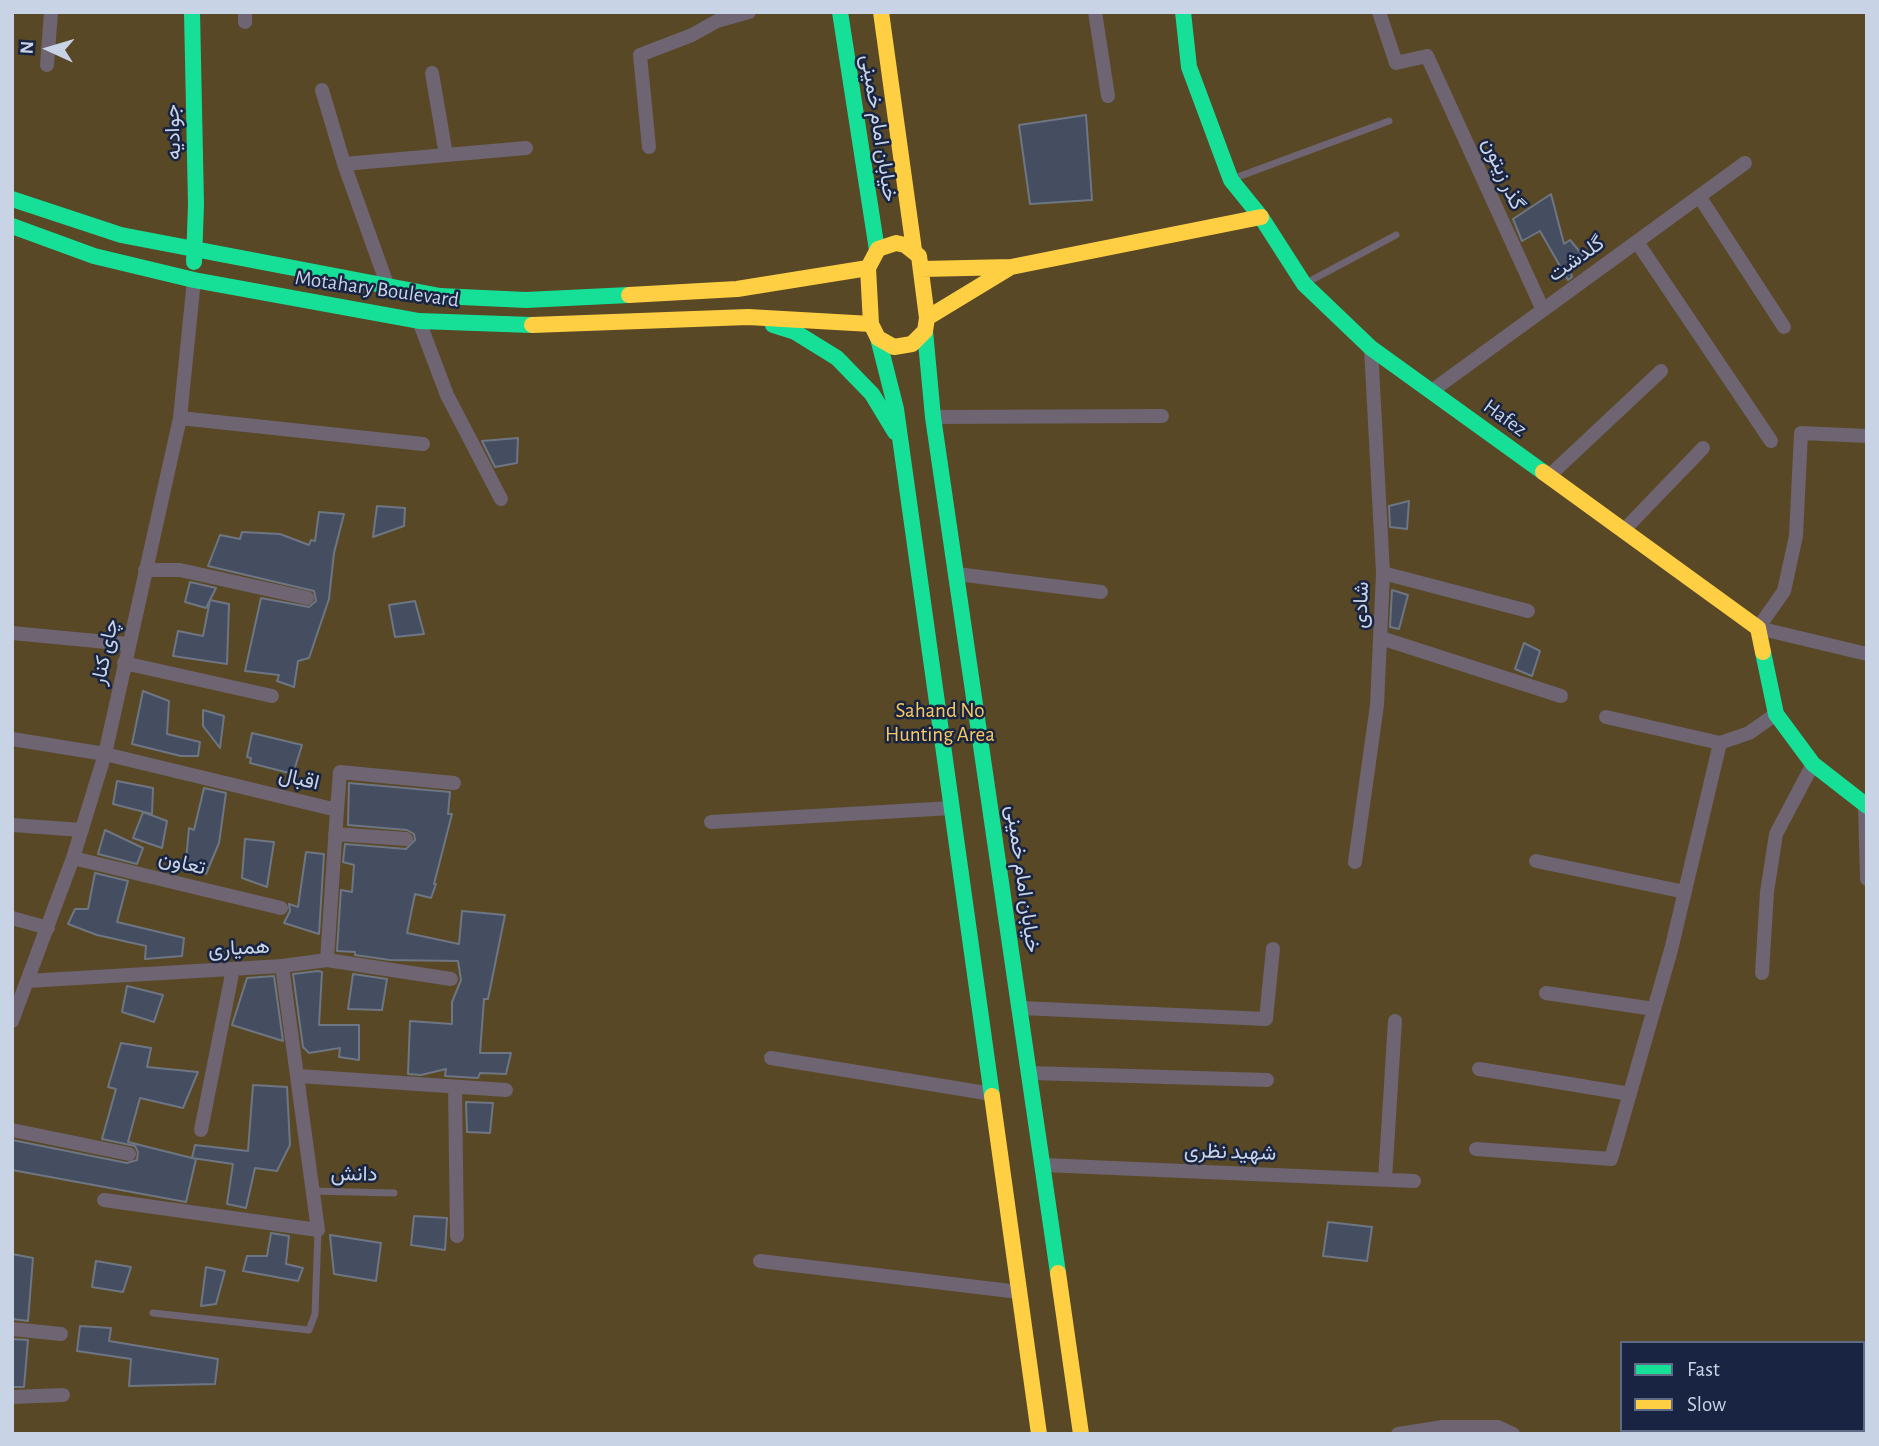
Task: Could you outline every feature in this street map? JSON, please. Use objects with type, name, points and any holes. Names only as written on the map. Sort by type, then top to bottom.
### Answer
[{"type":"main road","name":"جوادیه","points":[[192,12],[196,204],[194,280]]},
{"type":"main road","name":"خیابان امام خمینی","points":[[841,12],[877,250]]},
{"type":"main road","name":"خیابان امام خمینی","points":[[881,12],[914,250],[922,269],[933,417],[1044,1165],[1081,1434]]},
{"type":"main road","name":"Hafez","points":[[1183,12],[1189,67],[1231,180],[1261,217],[1304,284],[1371,348],[1433,390],[1758,628]]},
{"type":"main road","name":"Motahary Boulevard","points":[[12,199],[121,235],[440,296],[526,300],[737,289],[868,268]]},
{"type":"main road","points":[[922,269],[1011,267],[1261,217]]},
{"type":"main road","name":"Motahary Boulevard","points":[[12,226],[94,256],[194,280],[419,321],[504,326],[748,317],[874,331],[894,347],[912,344],[926,324]]},
{"type":"main road","points":[[914,250],[896,243],[877,250],[869,261],[874,331],[896,409],[1039,1434]]},
{"type":"main road","points":[[926,324],[1011,267]]},
{"type":"main road","points":[[748,317],[795,332],[837,358],[872,394],[898,437]]},
{"type":"main road","points":[[1758,628],[1776,714],[1813,764],[1866,806]]},
{"type":"street","points":[[47,65],[51,12]]},
{"type":"street","points":[[649,147],[640,55],[692,35],[717,21],[749,12]]},
{"type":"street","points":[[1095,12],[1108,96]]},
{"type":"street","name":"گذر زیتون","points":[[1379,12],[1396,62],[1427,56],[1542,308]]},
{"type":"street","points":[[432,74],[446,155]]},
{"type":"street","points":[[322,90],[344,164],[388,287]]},
{"type":"street","points":[[344,164],[526,148]]},
{"type":"street","name":"گلدشت","points":[[1433,390],[1542,308],[1745,163]]},
{"type":"street","points":[[1699,196],[1784,327]]},
{"type":"street","points":[[1637,242],[1771,441]]},
{"type":"street","name":"چای کنار","points":[[14,1012],[73,858],[105,754],[180,418],[194,280]]},
{"type":"street","points":[[419,321],[447,395],[501,499]]},
{"type":"street","name":"شادی","points":[[1355,862],[1377,705],[1381,638],[1383,573],[1371,348]]},
{"type":"street","points":[[1549,476],[1661,371]]},
{"type":"street","points":[[933,417],[1162,416]]},
{"type":"street","points":[[180,418],[423,444]]},
{"type":"street","points":[[1867,436],[1801,433],[1796,537],[1784,591],[1758,628],[1867,654]]},
{"type":"street","points":[[1624,530],[1703,448]]},
{"type":"street","points":[[145,570],[180,570],[307,598]]},
{"type":"street","points":[[1383,573],[1528,611]]},
{"type":"street","points":[[957,574],[1101,592]]},
{"type":"street","points":[[12,633],[128,644]]},
{"type":"street","points":[[1381,638],[1561,696]]},
{"type":"street","points":[[124,663],[272,696]]},
{"type":"street","points":[[1606,718],[1720,743],[1749,733],[1776,714]]},
{"type":"street","name":"اقبال","points":[[12,739],[105,754],[337,810],[327,960]]},
{"type":"street","points":[[1476,1149],[1611,1159],[1685,892],[1720,743]]},
{"type":"street","points":[[1762,974],[1767,892],[1776,834],[1813,764]]},
{"type":"street","points":[[337,810],[340,772],[454,783]]},
{"type":"street","points":[[1866,806],[1867,879]]},
{"type":"street","points":[[710,822],[952,808]]},
{"type":"street","points":[[12,825],[82,830]]},
{"type":"street","points":[[335,834],[406,839]]},
{"type":"street","name":"تعاون","points":[[73,858],[281,908]]},
{"type":"street","points":[[1536,861],[1685,892]]},
{"type":"street","points":[[12,918],[48,928]]},
{"type":"street","points":[[1021,1008],[1266,1018],[1273,949]]},
{"type":"street","name":"همیاری","points":[[27,981],[282,966],[327,960],[451,979]]},
{"type":"street","points":[[104,1200],[318,1230],[282,966]]},
{"type":"street","points":[[201,1130],[233,969]]},
{"type":"street","points":[[1546,993],[1654,1009]]},
{"type":"street","points":[[1385,1179],[1395,1021]]},
{"type":"street","points":[[771,1058],[992,1094]]},
{"type":"street","points":[[1479,1069],[1630,1094]]},
{"type":"street","points":[[1030,1073],[1267,1080]]},
{"type":"street","points":[[299,1076],[506,1090]]},
{"type":"street","points":[[455,1087],[457,1236]]},
{"type":"street","points":[[12,1130],[129,1154]]},
{"type":"street","name":"شهید نظری","points":[[1044,1165],[1413,1181]]},
{"type":"street","points":[[760,1261],[1019,1292]]},
{"type":"street","points":[[12,1329],[61,1334]]},
{"type":"street","points":[[12,1397],[63,1395]]},
{"type":"street","points":[[1398,1434],[1443,1427],[1498,1427],[1513,1434]]},
{"type":"lane","points":[[1231,180],[1389,121]]},
{"type":"lane","points":[[1304,284],[1396,234]]},
{"type":"lane","name":"دانش","points":[[313,1191],[394,1193]]},
{"type":"lane","points":[[153,1313],[309,1330],[315,1314],[318,1230]]},
{"type":"green space","name":"Sahand No Hunting Area","points":[[12,12],[1867,12],[1867,1434],[12,1434]]},
{"type":"building","points":[[1086,115],[1092,200],[1030,204],[1019,125]]},
{"type":"building","points":[[1551,194],[1564,244],[1570,240],[1585,258],[1570,269],[1572,277],[1568,280],[1540,231],[1522,241],[1513,219]]},
{"type":"building","points":[[518,438],[517,463],[495,467],[482,441]]},
{"type":"building","points":[[1409,501],[1407,529],[1390,527],[1389,506]]},
{"type":"building","points":[[377,506],[405,508],[404,526],[373,537]]},
{"type":"building","points":[[319,512],[344,514],[334,553],[329,599],[309,658],[298,661],[294,687],[277,681],[279,675],[245,671],[261,598],[309,607],[316,601],[314,591],[208,566],[220,535],[240,539],[242,532],[280,534],[309,545],[311,540],[315,541]]},
{"type":"building","points":[[190,582],[216,588],[206,608],[185,602]]},
{"type":"building","points":[[1392,590],[1408,595],[1399,629],[1390,627]]},
{"type":"building","points":[[210,600],[229,604],[227,664],[173,656],[178,631],[203,636]]},
{"type":"building","points":[[415,601],[424,634],[395,637],[389,605]]},
{"type":"building","points":[[1524,643],[1540,651],[1532,676],[1515,669]]},
{"type":"building","points":[[143,691],[169,701],[167,734],[200,742],[198,756],[181,756],[132,744]]},
{"type":"building","points":[[203,710],[224,716],[220,748],[203,726]]},
{"type":"building","points":[[252,733],[302,745],[293,774],[250,763],[251,758],[247,757]]},
{"type":"building","points":[[117,781],[153,788],[152,814],[113,804]]},
{"type":"building","points":[[349,783],[450,792],[448,814],[452,814],[436,884],[431,898],[415,894],[407,933],[459,944],[462,911],[505,915],[488,999],[484,999],[480,1053],[511,1053],[506,1074],[480,1073],[478,1078],[445,1076],[446,1069],[421,1075],[408,1074],[410,1021],[452,1024],[452,1002],[461,980],[458,961],[390,960],[337,951],[341,890],[352,892],[354,865],[343,862],[345,844],[406,849],[415,840],[414,834],[407,830],[348,825]]},
{"type":"building","points":[[204,788],[226,793],[219,843],[206,874],[186,860],[189,828],[194,830]]},
{"type":"building","points":[[143,812],[167,821],[162,848],[133,838]]},
{"type":"building","points":[[105,830],[143,848],[137,864],[98,854]]},
{"type":"building","points":[[245,839],[274,842],[267,887],[242,878]]},
{"type":"building","points":[[306,852],[324,854],[319,934],[284,923],[290,911],[289,904],[298,907]]},
{"type":"building","points":[[95,873],[128,881],[117,922],[184,938],[182,956],[145,959],[146,946],[97,935],[68,924],[75,909],[88,909]]},
{"type":"building","points":[[322,972],[319,1025],[359,1025],[359,1060],[339,1057],[340,1048],[309,1053],[303,1047],[293,974]]},
{"type":"building","points":[[353,974],[387,979],[382,1010],[348,1009]]},
{"type":"building","points":[[274,976],[283,1041],[232,1025],[247,978]]},
{"type":"building","points":[[127,986],[163,995],[154,1022],[122,1012]]},
{"type":"building","points":[[121,1043],[151,1048],[147,1067],[198,1072],[183,1108],[140,1098],[128,1142],[196,1159],[186,1202],[12,1170],[12,1140],[127,1163],[137,1160],[138,1152],[135,1146],[102,1139],[116,1089],[108,1087]]},
{"type":"building","points":[[253,1085],[287,1087],[290,1145],[277,1171],[255,1168],[246,1208],[227,1204],[233,1164],[192,1158],[195,1145],[248,1151]]},
{"type":"building","points":[[466,1102],[493,1103],[490,1133],[467,1132]]},
{"type":"building","points":[[414,1216],[447,1218],[445,1250],[411,1245]]},
{"type":"building","points":[[1328,1222],[1372,1227],[1367,1261],[1323,1256]]},
{"type":"building","points":[[271,1233],[289,1236],[286,1264],[303,1268],[298,1281],[243,1271],[247,1256],[267,1256]]},
{"type":"building","points":[[330,1235],[381,1243],[376,1281],[334,1274]]},
{"type":"building","points":[[12,1254],[33,1258],[28,1321],[12,1319]]},
{"type":"building","points":[[96,1261],[131,1267],[123,1292],[92,1287]]},
{"type":"building","points":[[206,1267],[225,1271],[216,1304],[201,1306]]},
{"type":"building","points":[[80,1326],[111,1328],[109,1341],[218,1359],[215,1384],[129,1386],[131,1359],[77,1351]]},
{"type":"building","points":[[12,1339],[28,1340],[24,1387],[12,1387]]},
{"type":"traffic: fast","points":[[192,12],[196,204],[194,262]]},
{"type":"traffic: fast","points":[[840,12],[877,250]]},
{"type":"traffic: fast","points":[[1183,12],[1189,67],[1231,180],[1261,217],[1304,284],[1371,348],[1543,472]]},
{"type":"traffic: fast","points":[[12,199],[121,235],[440,296],[526,300],[629,295]]},
{"type":"traffic: fast","points":[[12,226],[94,256],[194,280],[419,321],[532,325]]},
{"type":"traffic: fast","points":[[773,325],[795,332],[837,358],[872,394],[895,432]]},
{"type":"traffic: fast","points":[[925,331],[933,417],[1058,1273]]},
{"type":"traffic: fast","points":[[878,338],[896,409],[992,1096]]},
{"type":"traffic: fast","points":[[1763,652],[1776,714],[1813,764],[1867,806]]},
{"type":"traffic: slow","points":[[881,12],[914,250]]},
{"type":"traffic: slow","points":[[922,269],[1011,267],[1261,217]]},
{"type":"traffic: slow","points":[[927,318],[919,256],[905,245],[896,243],[878,249],[868,268],[871,324],[878,338],[894,347],[912,344],[925,331],[927,318],[1011,267]]},
{"type":"traffic: slow","points":[[629,295],[737,289],[868,268]]},
{"type":"traffic: slow","points":[[532,325],[748,317],[871,324]]},
{"type":"traffic: slow","points":[[1543,472],[1758,628],[1763,652]]},
{"type":"traffic: slow","points":[[992,1096],[1039,1434]]},
{"type":"traffic: slow","points":[[1058,1273],[1081,1434]]}]
